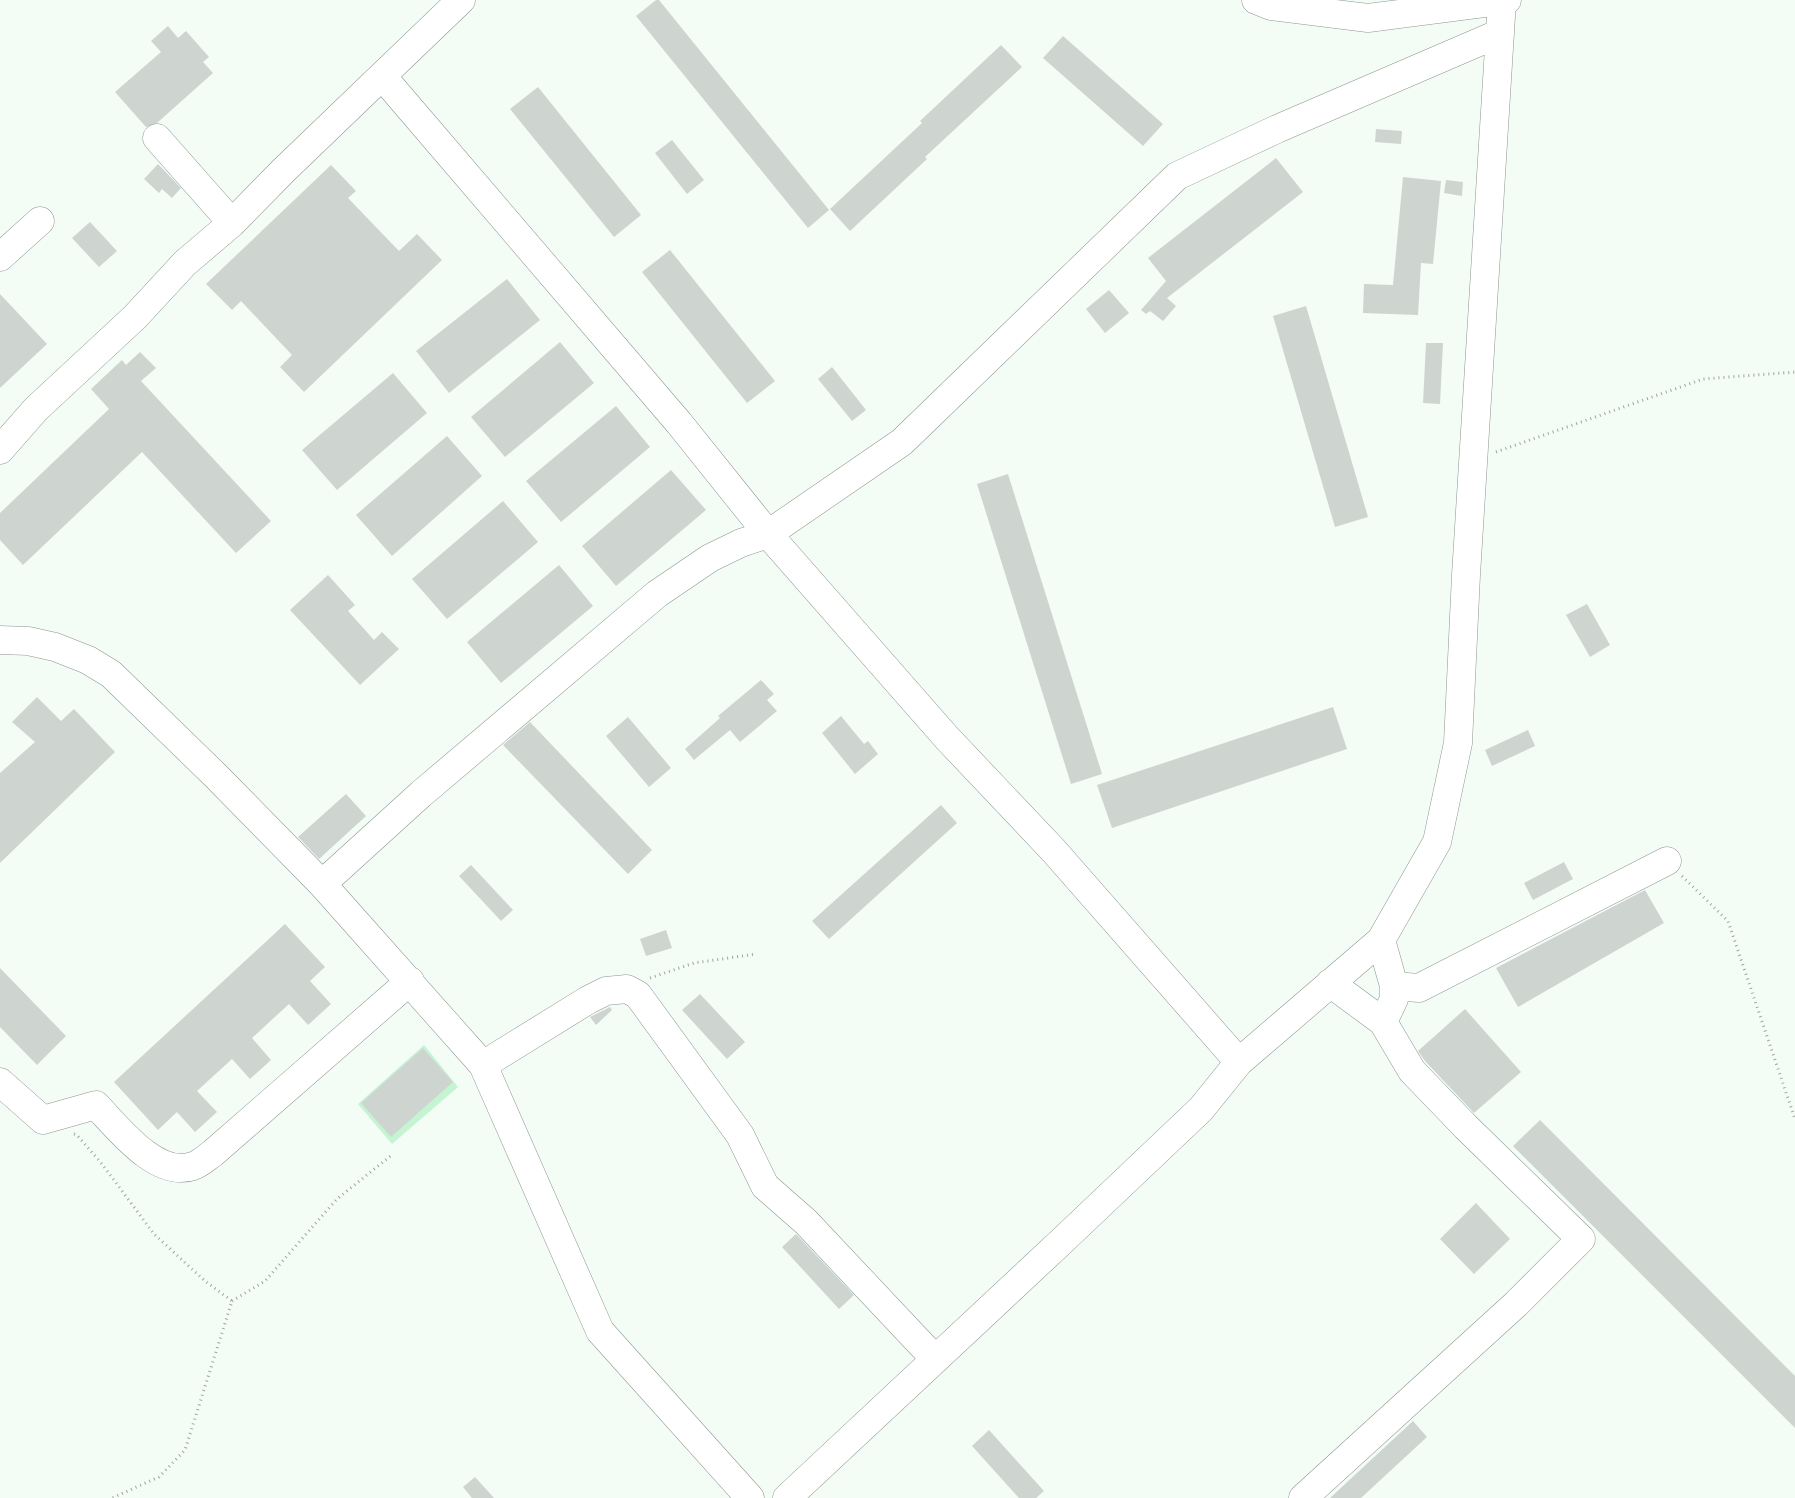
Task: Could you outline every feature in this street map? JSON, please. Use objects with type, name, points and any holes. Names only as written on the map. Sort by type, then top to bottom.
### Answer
[{"type":"street","points":[[2,445],[36,409],[135,317],[185,263],[232,223],[461,0]]},
{"type":"street","points":[[787,1498],[1064,1240],[1201,1109],[1239,1062],[1381,940],[1437,842],[1458,744],[1473,460],[1500,33],[1504,0],[1368,18],[1271,6],[1256,0]]},
{"type":"street","points":[[322,884],[421,794],[657,594],[710,558],[742,543],[768,534],[902,442],[1177,176],[1277,129],[1500,33]]},
{"type":"street","points":[[382,76],[679,423],[768,534],[947,738],[1054,851],[1239,1062]]},
{"type":"street","points":[[157,138],[232,223]]},
{"type":"street","points":[[0,257],[40,221]]},
{"type":"street","points":[[0,640],[28,641],[55,647],[88,660],[111,674],[216,776],[322,884],[410,981],[483,1065],[600,1331],[750,1498]]},
{"type":"street","points":[[1394,986],[1419,988],[1667,861]]},
{"type":"street","points":[[1381,940],[1394,986],[1394,999],[1384,1022]]},
{"type":"street","points":[[0,1082],[43,1120],[96,1105],[143,1153],[163,1164],[178,1168],[194,1166],[213,1153],[410,981]]},
{"type":"street","points":[[1303,1498],[1516,1304],[1581,1239],[1466,1127],[1412,1071],[1384,1022],[1330,983]]},
{"type":"street","points":[[483,1065],[588,1000],[606,991],[627,989],[638,995],[740,1135],[765,1186],[806,1222],[935,1359]]},
{"type":"path","points":[[1473,460],[1703,379],[1795,372]]},
{"type":"path","points":[[1667,861],[1728,921],[1795,1119]]},
{"type":"path","points":[[627,989],[656,976],[694,963],[756,954]]},
{"type":"path","points":[[43,1120],[77,1136],[102,1164],[154,1234],[205,1281],[232,1301]]},
{"type":"path","points":[[112,1498],[159,1477],[185,1450],[232,1301],[265,1281],[337,1199],[393,1154]]},
{"type":"green space","points":[[424,1045],[458,1087],[392,1144],[358,1104]]},
{"type":"building","points":[[656,0],[659,0],[829,210],[808,228],[636,16]]},
{"type":"building","points":[[168,26],[178,38],[186,31],[209,57],[203,62],[213,73],[157,123],[146,127],[115,92],[161,52],[151,41]]},
{"type":"building","points":[[1063,36],[1163,124],[1143,146],[1043,58]]},
{"type":"building","points":[[1001,45],[1022,67],[925,157],[927,159],[850,231],[830,209],[922,123],[920,121]]},
{"type":"building","points":[[538,87],[641,215],[614,237],[510,109]]},
{"type":"building","points":[[1376,129],[1402,131],[1401,144],[1375,142]]},
{"type":"building","points":[[672,140],[704,180],[687,194],[655,153]]},
{"type":"building","points":[[1276,158],[1303,192],[1167,298],[1176,306],[1163,321],[1150,311],[1146,314],[1141,310],[1166,281],[1148,258]]},
{"type":"building","points":[[158,164],[181,188],[172,198],[162,189],[159,193],[144,179]]},
{"type":"building","points":[[331,165],[356,191],[348,198],[399,251],[417,234],[442,260],[304,392],[280,367],[292,355],[241,301],[232,310],[206,284]]},
{"type":"building","points":[[1403,177],[1441,181],[1433,264],[1421,263],[1418,315],[1363,313],[1364,284],[1393,285]]},
{"type":"building","points":[[1446,180],[1463,182],[1462,196],[1444,193]]},
{"type":"building","points":[[90,222],[117,251],[99,267],[72,238]]},
{"type":"building","points":[[670,250],[775,381],[747,403],[642,272]]},
{"type":"building","points":[[507,279],[540,320],[449,393],[416,351]]},
{"type":"building","points":[[1109,290],[1129,313],[1105,333],[1086,309]]},
{"type":"building","points":[[0,294],[47,344],[0,388]]},
{"type":"building","points":[[1306,306],[1368,517],[1335,527],[1273,316]]},
{"type":"building","points":[[560,342],[594,383],[505,457],[471,417]]},
{"type":"building","points":[[1426,343],[1443,343],[1440,404],[1423,403]]},
{"type":"building","points":[[140,352],[156,368],[141,381],[271,521],[236,553],[142,452],[23,565],[0,540],[0,513],[109,409],[91,389],[122,360],[126,365]]},
{"type":"building","points":[[832,367],[866,410],[852,421],[818,379]]},
{"type":"building","points":[[393,373],[427,413],[337,490],[302,450]]},
{"type":"building","points":[[616,406],[650,447],[561,522],[526,481]]},
{"type":"building","points":[[447,436],[482,476],[392,556],[356,515]]},
{"type":"building","points":[[671,470],[706,510],[616,586],[582,546]]},
{"type":"building","points":[[1008,474],[1102,774],[1071,784],[977,484]]},
{"type":"building","points":[[503,501],[538,542],[447,619],[412,579]]},
{"type":"building","points":[[559,565],[593,606],[501,683],[467,642]]},
{"type":"building","points":[[328,575],[355,605],[348,611],[374,640],[382,632],[399,649],[360,685],[290,610]]},
{"type":"building","points":[[1587,604],[1610,645],[1590,657],[1566,615]]},
{"type":"building","points":[[761,680],[774,694],[767,700],[777,711],[740,742],[730,730],[694,760],[685,749],[720,718],[718,716]]},
{"type":"building","points":[[37,697],[61,721],[74,709],[115,752],[0,863],[0,773],[35,742],[12,722]]},
{"type":"building","points":[[1333,707],[1347,749],[1112,828],[1097,785]]},
{"type":"building","points":[[841,716],[864,744],[868,741],[878,754],[855,774],[822,733]]},
{"type":"building","points":[[628,717],[671,768],[649,787],[606,736]]},
{"type":"building","points":[[530,722],[652,850],[628,874],[503,745]]},
{"type":"building","points":[[1528,730],[1535,746],[1492,766],[1485,750]]},
{"type":"building","points":[[346,794],[366,816],[319,859],[298,837]]},
{"type":"building","points":[[941,805],[957,823],[829,939],[812,921]]},
{"type":"building","points":[[1564,862],[1573,879],[1533,900],[1524,883]]},
{"type":"building","points":[[471,865],[513,910],[501,921],[459,876]]},
{"type":"building","points":[[1645,890],[1664,923],[1518,1007],[1496,968]]},
{"type":"building","points":[[285,924],[325,967],[310,981],[331,1004],[308,1025],[289,1004],[252,1038],[271,1060],[250,1079],[232,1059],[197,1091],[217,1112],[195,1132],[177,1112],[158,1130],[114,1082]]},
{"type":"building","points":[[666,930],[672,948],[646,956],[640,939]]},
{"type":"building","points":[[0,968],[66,1036],[37,1065],[0,1027]]},
{"type":"building","points":[[700,994],[745,1042],[727,1059],[682,1010]]},
{"type":"building","points":[[610,1007],[612,1010],[596,1025],[590,1017]]},
{"type":"building","points":[[1465,1009],[1521,1072],[1474,1113],[1425,1061],[1418,1051]]},
{"type":"building","points":[[423,1048],[453,1082],[391,1137],[361,1103]]},
{"type":"building","points":[[1540,1120],[1795,1376],[1795,1428],[1513,1146]]},
{"type":"building","points":[[1476,1203],[1510,1239],[1474,1274],[1440,1239]]},
{"type":"building","points":[[796,1234],[854,1295],[839,1309],[782,1247]]},
{"type":"building","points":[[1413,1421],[1427,1437],[1361,1498],[1330,1498]]},
{"type":"building","points":[[989,1430],[1044,1491],[1036,1498],[1019,1498],[972,1446]]},
{"type":"building","points":[[475,1477],[494,1498],[472,1498],[463,1487]]}]
